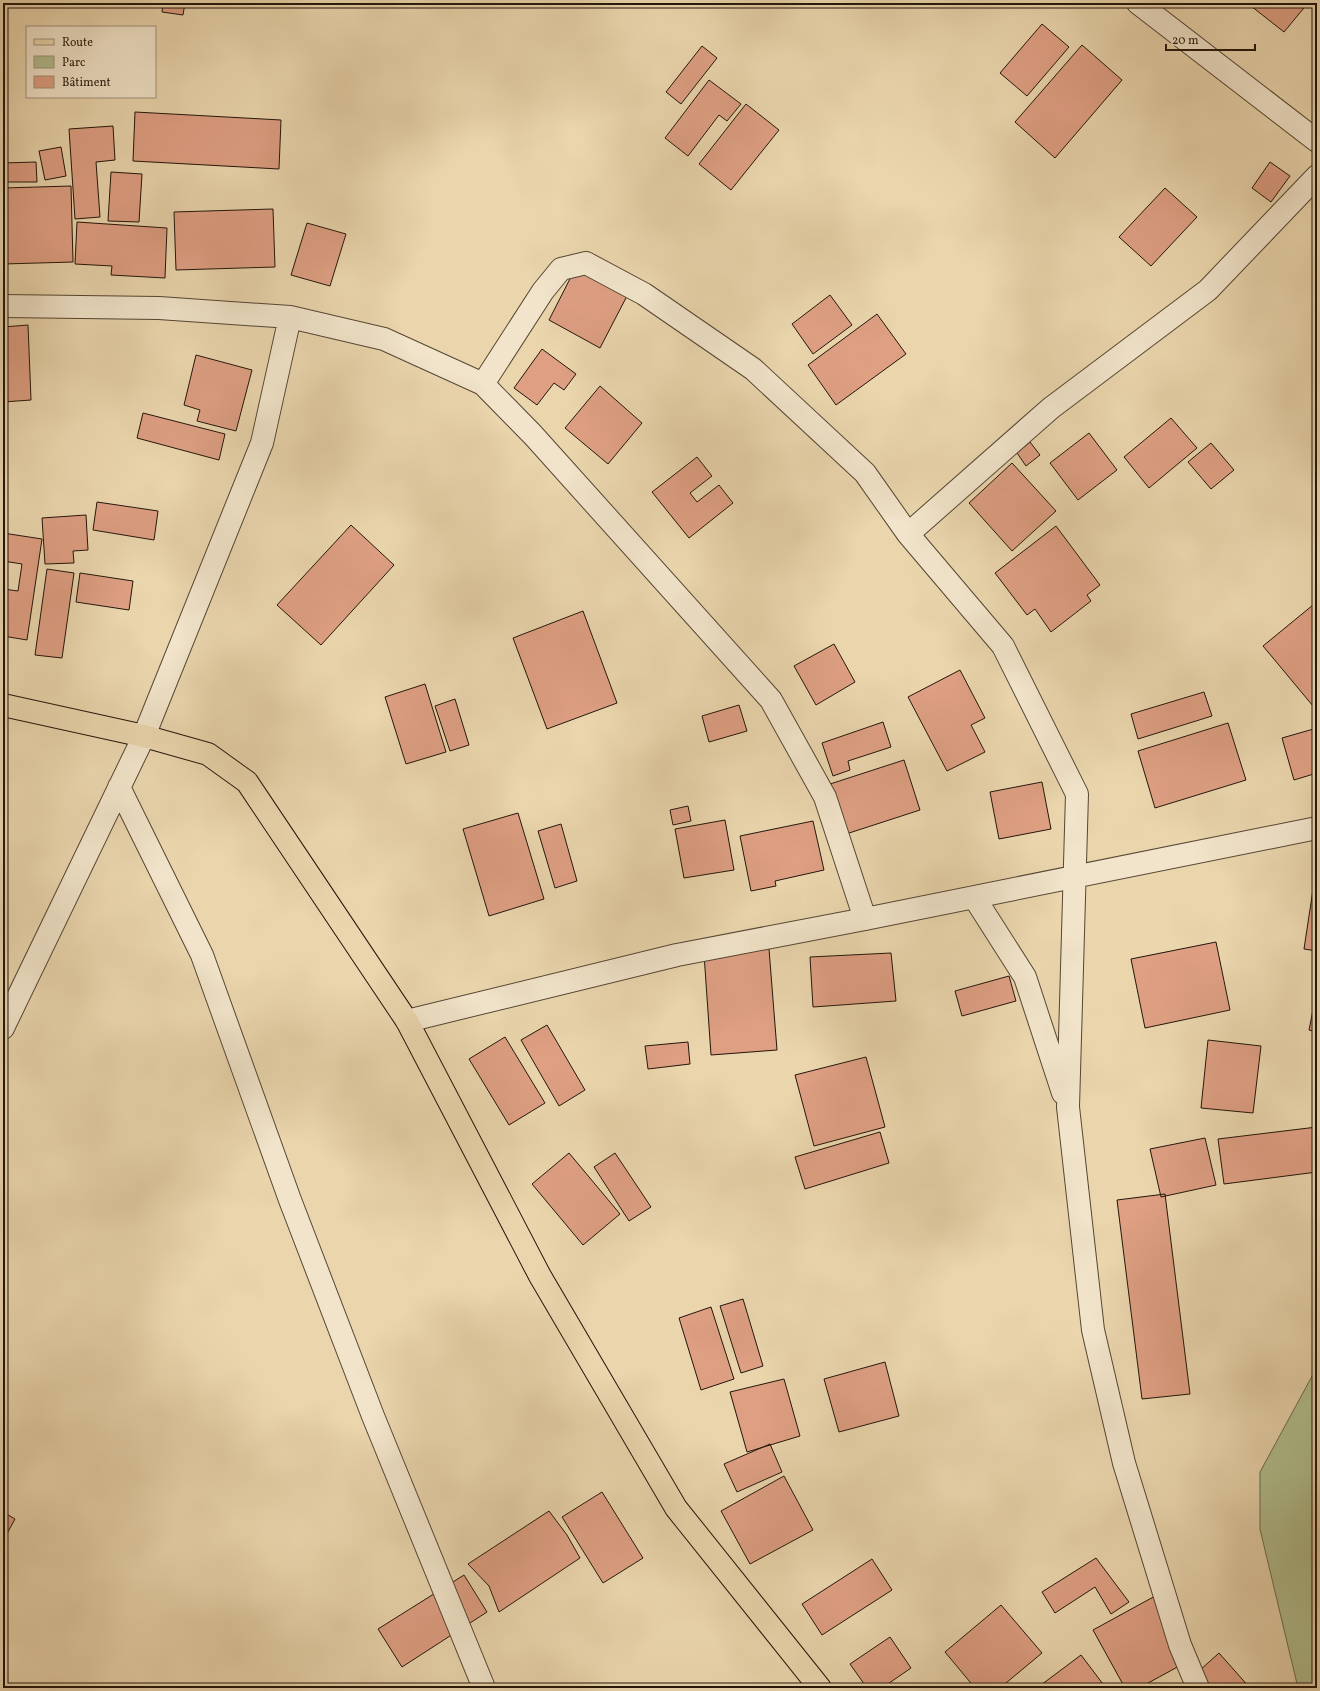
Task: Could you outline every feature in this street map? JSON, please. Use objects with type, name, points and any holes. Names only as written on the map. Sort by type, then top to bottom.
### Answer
[{"type":"main road","points":[[3,705],[144,736],[208,754],[247,782],[407,1021],[540,1276],[676,1508],[820,1688]]},
{"type":"street","points":[[1138,3],[1317,141]]},
{"type":"street","points":[[908,534],[1051,408],[1208,290],[1317,176]]},
{"type":"street","points":[[483,384],[543,291],[561,269],[586,263],[644,294],[753,369],[865,472],[908,534],[1002,646],[1077,794],[1068,1107],[1093,1330],[1124,1463],[1180,1645],[1198,1688]]},
{"type":"street","points":[[3,306],[159,308],[290,317],[384,339],[483,384],[533,435],[771,700],[825,797],[865,919]]},
{"type":"street","points":[[3,1028],[144,736],[262,443],[290,317]]},
{"type":"street","points":[[120,787],[202,955],[290,1200],[367,1401],[484,1688]]},
{"type":"street","points":[[407,1021],[677,955],[865,919],[1317,828]]},
{"type":"street","points":[[974,897],[1025,977],[1068,1107]]},
{"type":"green space","points":[[1317,1367],[1317,1688],[1298,1688],[1260,1529],[1260,1472]]},
{"type":"building","points":[[163,3],[185,3],[183,15],[162,12]]},
{"type":"building","points":[[193,3],[215,3],[215,7],[193,5]]},
{"type":"building","points":[[1253,3],[1308,3],[1284,32],[1251,6]]},
{"type":"building","points":[[1042,24],[1069,47],[1027,96],[1000,73]]},
{"type":"building","points":[[1082,45],[1122,80],[1055,158],[1015,122]]},
{"type":"building","points":[[702,46],[717,58],[681,104],[666,92]]},
{"type":"building","points":[[709,80],[741,104],[727,121],[719,115],[688,156],[665,138]]},
{"type":"building","points":[[746,104],[779,130],[731,190],[699,164]]},
{"type":"building","points":[[135,112],[281,120],[279,169],[133,161]]},
{"type":"building","points":[[113,126],[115,160],[96,162],[100,217],[75,219],[69,129]]},
{"type":"building","points":[[61,147],[66,176],[45,180],[39,151]]},
{"type":"building","points":[[36,162],[37,182],[3,182],[3,163]]},
{"type":"building","points":[[1270,162],[1290,176],[1271,202],[1252,188]]},
{"type":"building","points":[[111,172],[142,174],[139,222],[108,221]]},
{"type":"building","points":[[71,186],[73,262],[3,264],[3,188]]},
{"type":"building","points":[[1165,188],[1197,217],[1151,266],[1119,237]]},
{"type":"building","points":[[273,209],[275,267],[176,270],[174,212]]},
{"type":"building","points":[[77,222],[167,228],[165,278],[111,275],[112,266],[75,264]]},
{"type":"building","points":[[307,223],[346,234],[330,286],[291,275]]},
{"type":"building","points":[[576,267],[628,294],[600,348],[549,320]]},
{"type":"building","points":[[830,295],[852,325],[813,354],[792,324]]},
{"type":"building","points":[[877,314],[906,354],[836,405],[808,365]]},
{"type":"building","points":[[28,325],[31,400],[3,402],[3,327]]},
{"type":"building","points":[[542,349],[576,374],[564,390],[554,383],[537,405],[514,388]]},
{"type":"building","points":[[196,355],[252,370],[236,431],[197,421],[200,410],[184,405]]},
{"type":"building","points":[[600,386],[642,423],[608,464],[565,428]]},
{"type":"building","points":[[143,413],[225,434],[219,460],[137,438]]},
{"type":"building","points":[[1171,418],[1197,448],[1149,488],[1124,457]]},
{"type":"building","points":[[1089,433],[1117,470],[1078,500],[1050,463]]},
{"type":"building","points":[[1030,442],[1040,455],[1026,466],[1017,453]]},
{"type":"building","points":[[1211,443],[1234,470],[1211,489],[1188,462]]},
{"type":"building","points":[[697,457],[712,476],[690,493],[697,502],[719,485],[733,503],[689,538],[652,492]]},
{"type":"building","points":[[1012,463],[1056,511],[1012,551],[969,503]]},
{"type":"building","points":[[97,502],[158,511],[154,540],[93,530]]},
{"type":"building","points":[[86,515],[88,550],[73,551],[74,563],[45,564],[42,518]]},
{"type":"building","points":[[351,525],[394,565],[321,645],[277,605]]},
{"type":"building","points":[[1056,526],[1100,585],[1087,595],[1091,601],[1051,632],[1035,609],[1027,615],[995,573]]},
{"type":"building","points":[[3,533],[42,539],[27,640],[3,636],[3,589],[18,591],[22,564],[3,561]]},
{"type":"building","points":[[47,569],[74,573],[62,658],[35,655]]},
{"type":"building","points":[[80,573],[133,581],[129,610],[76,602]]},
{"type":"building","points":[[1313,605],[1317,610],[1317,703],[1313,706],[1263,646]]},
{"type":"building","points":[[583,611],[617,703],[547,729],[513,638]]},
{"type":"building","points":[[834,644],[855,682],[816,705],[794,666]]},
{"type":"building","points":[[960,670],[985,718],[971,725],[985,752],[947,771],[908,697]]},
{"type":"building","points":[[425,684],[446,752],[406,764],[385,697]]},
{"type":"building","points":[[1204,692],[1212,716],[1138,739],[1131,714]]},
{"type":"building","points":[[455,699],[469,745],[450,751],[435,706]]},
{"type":"building","points":[[739,705],[747,731],[709,742],[702,716]]},
{"type":"building","points":[[883,722],[891,747],[848,761],[850,770],[833,776],[822,743]]},
{"type":"building","points":[[1228,723],[1246,780],[1155,808],[1138,751]]},
{"type":"building","points":[[1317,728],[1317,773],[1294,780],[1282,738]]},
{"type":"building","points":[[904,760],[920,810],[843,835],[827,785]]},
{"type":"building","points":[[1042,782],[1051,829],[999,839],[990,792]]},
{"type":"building","points":[[688,806],[691,821],[673,825],[670,810]]},
{"type":"building","points":[[518,813],[544,899],[489,916],[463,829]]},
{"type":"building","points":[[725,820],[734,870],[684,878],[675,829]]},
{"type":"building","points":[[813,821],[824,870],[775,881],[776,886],[751,891],[740,836]]},
{"type":"building","points":[[561,824],[577,881],[555,888],[538,831]]},
{"type":"building","points":[[1317,863],[1317,951],[1304,949]]},
{"type":"building","points":[[1216,942],[1230,1010],[1145,1028],[1131,959]]},
{"type":"building","points":[[769,949],[777,1050],[711,1055],[704,954]]},
{"type":"building","points":[[891,953],[896,1001],[813,1007],[810,957]]},
{"type":"building","points":[[1009,976],[1016,1001],[962,1016],[955,991]]},
{"type":"building","points":[[1317,990],[1317,1032],[1309,1030]]},
{"type":"building","points":[[547,1025],[585,1090],[559,1106],[521,1040]]},
{"type":"building","points":[[505,1037],[545,1103],[509,1125],[469,1059]]},
{"type":"building","points":[[1208,1040],[1261,1046],[1253,1113],[1201,1108]]},
{"type":"building","points":[[688,1042],[690,1064],[648,1069],[645,1046]]},
{"type":"building","points":[[866,1057],[885,1127],[814,1146],[795,1075]]},
{"type":"building","points":[[1317,1127],[1317,1172],[1224,1184],[1218,1139]]},
{"type":"building","points":[[880,1132],[889,1163],[805,1189],[795,1157]]},
{"type":"building","points":[[1205,1138],[1216,1185],[1161,1197],[1150,1149]]},
{"type":"building","points":[[569,1153],[620,1214],[583,1245],[532,1184]]},
{"type":"building","points":[[615,1153],[651,1207],[629,1221],[594,1167]]},
{"type":"building","points":[[1165,1194],[1190,1394],[1142,1399],[1117,1200]]},
{"type":"building","points":[[743,1299],[763,1366],[741,1373],[720,1306]]},
{"type":"building","points":[[711,1307],[734,1379],[701,1390],[679,1318]]},
{"type":"building","points":[[885,1362],[899,1416],[839,1432],[824,1379]]},
{"type":"building","points":[[784,1379],[800,1436],[747,1452],[730,1392]]},
{"type":"building","points":[[770,1444],[782,1472],[737,1492],[724,1464]]},
{"type":"building","points":[[784,1476],[813,1530],[750,1564],[721,1511]]},
{"type":"building","points":[[602,1492],[643,1558],[603,1583],[562,1517]]},
{"type":"building","points":[[549,1511],[567,1535],[580,1558],[499,1612],[489,1586],[468,1564]]},
{"type":"building","points":[[3,1512],[15,1519],[3,1541]]},
{"type":"building","points":[[1096,1558],[1129,1602],[1111,1614],[1095,1587],[1055,1613],[1042,1592]]},
{"type":"building","points":[[872,1559],[892,1590],[822,1635],[802,1604]]},
{"type":"building","points":[[464,1575],[487,1612],[402,1667],[378,1629]]},
{"type":"building","points":[[1157,1595],[1192,1659],[1139,1688],[1125,1688],[1093,1630]]},
{"type":"building","points":[[1001,1605],[1042,1653],[1000,1688],[975,1688],[945,1652]]},
{"type":"building","points":[[890,1637],[911,1668],[882,1688],[867,1688],[850,1664]]},
{"type":"building","points":[[1219,1653],[1250,1688],[1180,1688]]},
{"type":"building","points":[[1081,1655],[1106,1688],[1037,1688]]}]
